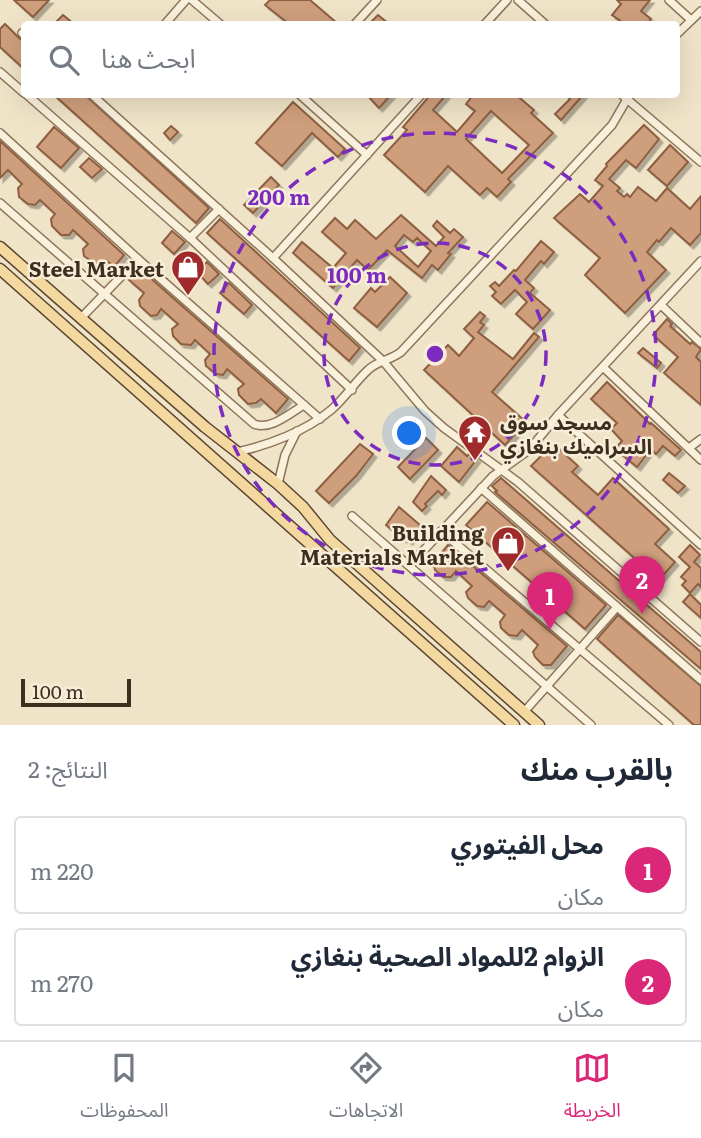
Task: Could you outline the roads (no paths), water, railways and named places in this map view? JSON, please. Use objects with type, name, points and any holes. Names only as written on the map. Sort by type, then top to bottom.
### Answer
[{"type":"main road","points":[[0,247],[236,453],[278,484],[303,507],[330,540],[539,725]]},
{"type":"main road","points":[[0,269],[514,725]]},
{"type":"lane","points":[[167,21],[187,0]]},
{"type":"lane","points":[[192,0],[216,21]]},
{"type":"lane","points":[[358,21],[376,0]]},
{"type":"lane","points":[[488,21],[508,0]]},
{"type":"lane","points":[[518,0],[542,21]]},
{"type":"lane","points":[[669,0],[691,20]]},
{"type":"lane","points":[[680,32],[701,11]]},
{"type":"lane","points":[[0,72],[21,90]]},
{"type":"lane","points":[[30,98],[190,238],[352,390]]},
{"type":"lane","points":[[99,98],[383,361],[425,411],[501,469],[701,642]]},
{"type":"lane","points":[[303,98],[367,155]]},
{"type":"lane","points":[[273,258],[418,98]]},
{"type":"lane","points":[[236,453],[298,431],[320,419],[352,390],[368,369],[401,352],[612,125],[629,98],[701,162]]},
{"type":"lane","points":[[0,132],[138,259],[320,419]]},
{"type":"lane","points":[[0,203],[254,424],[268,426],[304,405]]},
{"type":"lane","points":[[190,238],[219,209]]},
{"type":"lane","points":[[82,317],[138,259]]},
{"type":"lane","points":[[410,565],[481,488],[501,469],[529,450],[558,415],[701,261]]},
{"type":"lane","points":[[661,305],[701,343]]},
{"type":"lane","points":[[604,368],[701,460]]},
{"type":"lane","points":[[558,415],[701,545]]},
{"type":"lane","points":[[278,484],[285,455],[298,431]]},
{"type":"lane","points":[[689,448],[701,439]]},
{"type":"lane","points":[[481,488],[701,680]]},
{"type":"lane","points":[[352,516],[591,725]]},
{"type":"lane","points":[[441,531],[669,725]]},
{"type":"lane","points":[[524,712],[617,607]]},
{"type":"place","name":"Steel Market","points":[[188,297]]},
{"type":"place","name":"مسجد سوق السراميك بنغازي","points":[[475,462]]},
{"type":"place","name":"Building Materials Market","points":[[508,573]]},
{"type":"place","name":"الزوام 2للمواد الصحية بنغازي","points":[[642,614]]},
{"type":"place","name":"محل الفيتوري","points":[[550,630]]}]
